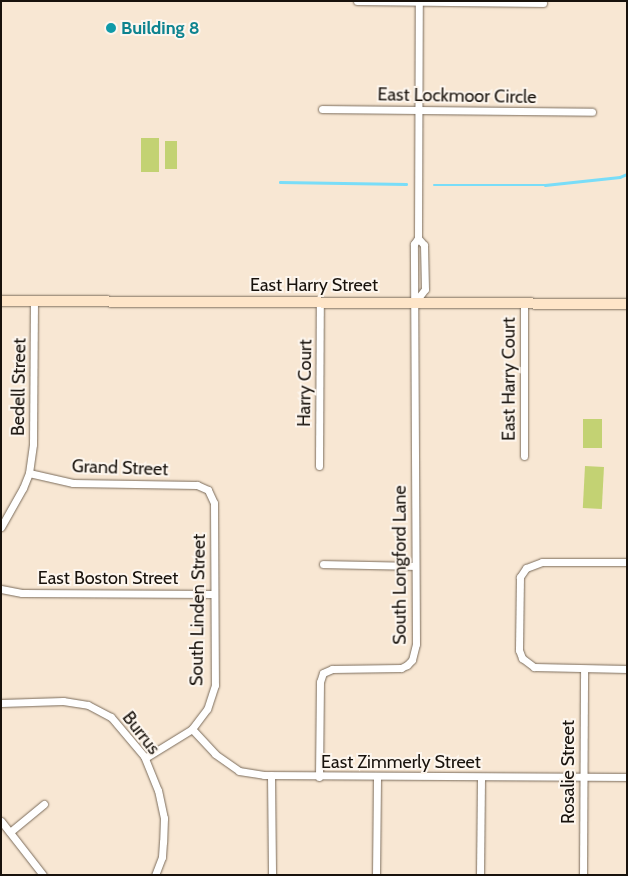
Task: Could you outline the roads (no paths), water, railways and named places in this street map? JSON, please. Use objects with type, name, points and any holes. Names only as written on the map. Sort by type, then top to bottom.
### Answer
[{"type":"main road","name":"East Harry Street","points":[[1,301],[320,301],[627,304]]},
{"type":"street","points":[[357,1],[543,3]]},
{"type":"street","name":"South Longford Lane","points":[[319,777],[320,682],[323,673],[332,669],[401,668],[407,666],[412,660],[416,644],[414,244],[418,238],[419,2]]},
{"type":"street","name":"East Lockmoor Circle","points":[[322,109],[592,112]]},
{"type":"street","name":"South Longford Lane","points":[[415,302],[425,289],[424,245],[418,238]]},
{"type":"street","name":"Bedell Street","points":[[1,527],[17,502],[29,473],[33,444],[34,301]]},
{"type":"street","name":"Harry Court","points":[[319,466],[320,301]]},
{"type":"street","name":"East Harry Court","points":[[524,302],[524,456]]},
{"type":"street","name":"Grand Street","points":[[29,473],[72,483],[197,485],[209,492]]},
{"type":"street","name":"South Linden Street","points":[[146,758],[192,729],[207,709],[214,685],[214,503],[209,492]]},
{"type":"street","points":[[627,562],[542,562],[526,568],[520,578],[519,650],[525,661],[534,667],[627,670]]},
{"type":"street","points":[[323,564],[415,566]]},
{"type":"street","name":"East Boston Street","points":[[1,589],[22,593],[214,594]]},
{"type":"street","name":"Rosalie Street","points":[[583,875],[584,670]]},
{"type":"street","name":"Burrus","points":[[1,703],[63,702],[88,705],[111,717],[146,758],[158,790],[164,818],[163,850],[155,875]]},
{"type":"street","name":"East Zimmerly Street","points":[[192,729],[215,754],[239,771],[271,775],[319,777],[627,777]]},
{"type":"street","points":[[271,775],[272,875]]},
{"type":"street","points":[[376,875],[377,777]]},
{"type":"street","points":[[480,875],[481,777]]},
{"type":"street","points":[[10,832],[44,804]]},
{"type":"street","points":[[1,821],[43,875]]},
{"type":"waterway","points":[[434,185],[545,185],[620,177],[627,174]]},
{"type":"waterway","points":[[280,182],[406,184]]},
{"type":"place","name":"Building 8","points":[[111,28]]}]
